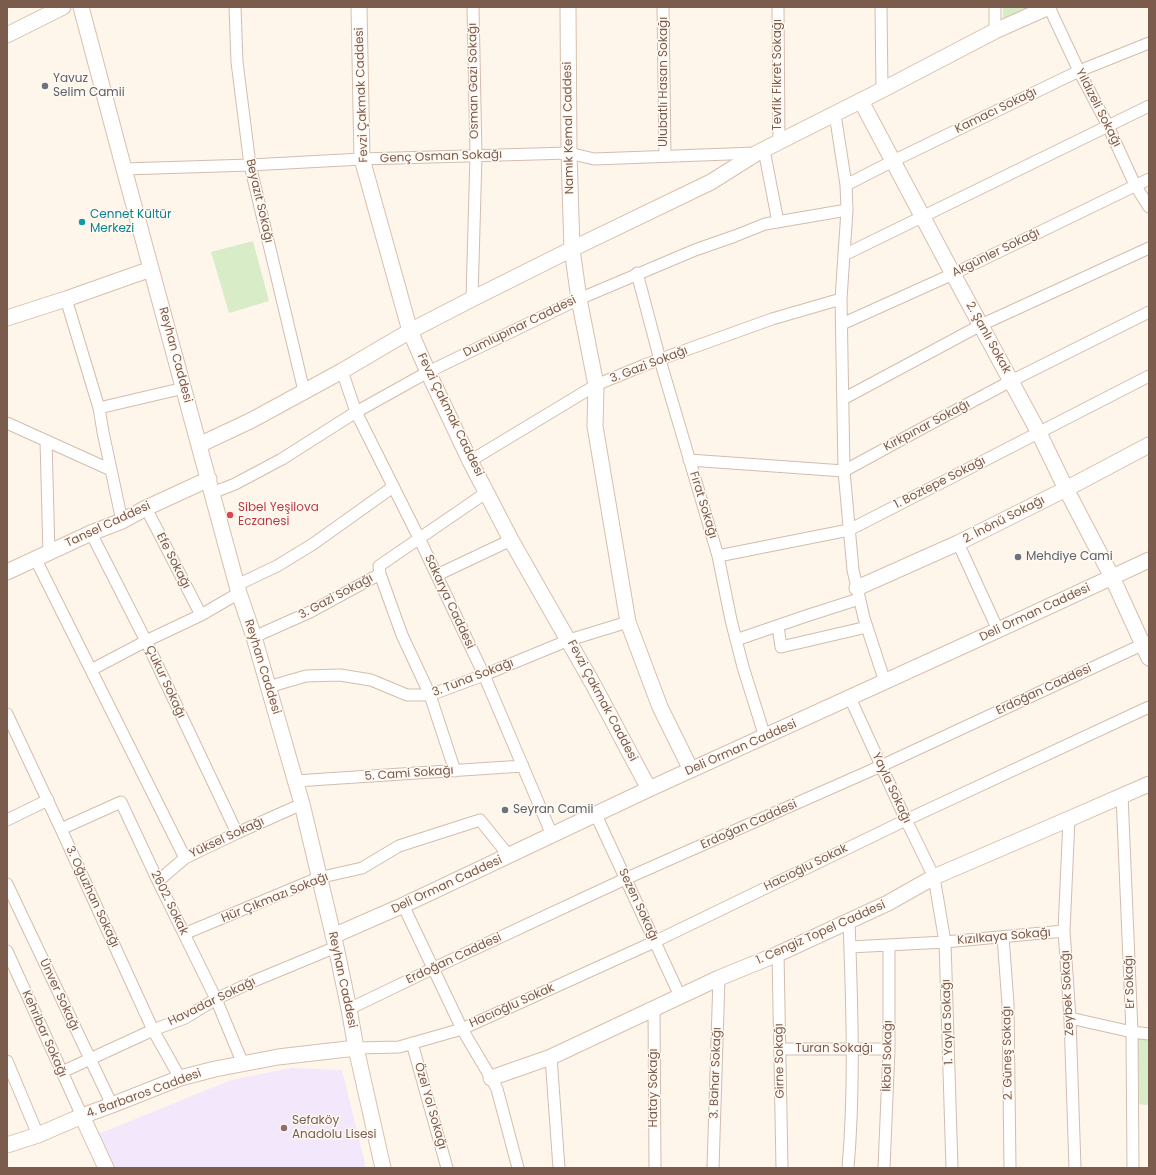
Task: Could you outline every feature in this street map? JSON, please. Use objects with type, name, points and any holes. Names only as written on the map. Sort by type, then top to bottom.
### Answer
[{"type":"street","points":[[7,35],[63,7]]},
{"type":"street","name":"Reyhan Caddesi","points":[[81,7],[238,589],[254,637],[302,804],[384,1168]]},
{"type":"street","name":"Beyazıt Sokağı","points":[[235,7],[238,62],[250,165],[304,391]]},
{"type":"street","name":"Fevzi Çakmak Caddesi","points":[[360,7],[362,159],[410,331],[470,461],[511,540],[569,640],[649,789]]},
{"type":"street","name":"Osman Gazi Sokağı","points":[[472,299],[476,156],[473,7]]},
{"type":"street","name":"Namık Kemal Caddesi","points":[[568,7],[569,153],[572,248],[579,299],[596,385],[595,426],[628,622],[660,707],[691,770]]},
{"type":"street","name":"Ulubatlı Hasan Sokağı","points":[[664,7],[665,156]]},
{"type":"street","name":"Tevfik Fikret Sokağı","points":[[778,7],[779,143]]},
{"type":"street","points":[[881,7],[882,90]]},
{"type":"street","points":[[995,7],[995,31]]},
{"type":"street","points":[[200,444],[252,420],[342,371],[410,331],[472,299],[572,248],[711,182],[761,151],[995,31],[1049,7]]},
{"type":"street","name":"Yıldızeli Sokağı","points":[[1049,7],[1079,71],[1108,126],[1135,185],[1149,207]]},
{"type":"street","name":"Kamacı Sokağı","points":[[846,185],[1079,71],[1149,43]]},
{"type":"street","name":"2. Şanlı Sokak","points":[[861,100],[1039,433],[1066,489],[1146,643],[1149,658]]},
{"type":"street","points":[[844,255],[1149,106]]},
{"type":"street","points":[[835,114],[846,185],[847,210],[841,299],[844,471],[849,530],[853,570],[858,594],[867,628],[885,682]]},
{"type":"street","points":[[761,151],[778,222]]},
{"type":"street","name":"Genç Osman Sokağı","points":[[124,169],[250,165],[362,159],[569,153],[594,159],[761,151]]},
{"type":"street","name":"Akgünler Sokağı","points":[[842,324],[953,274],[1149,179]]},
{"type":"street","name":"Dumlupınar Caddesi","points":[[211,486],[235,484],[282,459],[356,412],[428,372],[579,299],[637,273],[764,224],[847,210]]},
{"type":"street","points":[[843,399],[981,325],[1149,248]]},
{"type":"street","points":[[7,318],[151,269]]},
{"type":"street","name":"Fırat Sokağı","points":[[637,273],[660,360],[718,556],[743,667],[765,737]]},
{"type":"street","points":[[66,299],[99,408],[122,521]]},
{"type":"street","name":"3. Gazi Sokağı","points":[[470,461],[596,385],[772,319],[841,299]]},
{"type":"street","name":"Kırkpınar Sokağı","points":[[844,471],[1011,381],[1149,312]]},
{"type":"street","name":"Sakarya Caddesi","points":[[342,371],[356,412],[419,538],[484,675],[552,835]]},
{"type":"street","name":"1. Boztepe Sokağı","points":[[718,556],[849,530],[1149,376]]},
{"type":"street","points":[[99,408],[184,388]]},
{"type":"street","points":[[7,423],[111,470]]},
{"type":"street","points":[[46,441],[42,556],[92,670],[184,858]]},
{"type":"street","name":"2. İnönü Sokağı","points":[[858,594],[1066,489],[1149,445]]},
{"type":"street","points":[[689,460],[844,471]]},
{"type":"street","name":"Tansel Caddesi","points":[[7,572],[91,533],[122,521],[146,508],[211,486]]},
{"type":"street","points":[[92,670],[146,641],[201,615],[238,589],[313,544],[393,487]]},
{"type":"street","name":"3. Gazi Sokağı","points":[[254,637],[310,612],[380,574],[380,566],[487,492]]},
{"type":"street","name":"Efe Sokağı","points":[[146,508],[201,615]]},
{"type":"street","name":"Çukur Sokağı","points":[[91,533],[146,641],[237,833]]},
{"type":"street","points":[[437,575],[511,540]]},
{"type":"street","points":[[958,543],[998,630]]},
{"type":"street","name":"Deli Orman Caddesi","points":[[334,942],[403,905],[649,789],[1149,560]]},
{"type":"street","points":[[380,574],[402,635],[430,695],[455,771]]},
{"type":"street","points":[[736,640],[778,626],[858,594]]},
{"type":"street","name":"3. Tuna Sokağı","points":[[268,687],[306,676],[340,675],[371,680],[407,695],[430,695],[484,675],[569,640],[628,622]]},
{"type":"street","points":[[778,626],[781,647],[867,628]]},
{"type":"street","name":"Erdoğan Caddesi","points":[[349,1009],[625,879],[881,766],[1146,643]]},
{"type":"street","name":"Yayla Sokağı","points":[[850,698],[934,877]]},
{"type":"street","name":"Hacıoğlu Sokak","points":[[356,1048],[399,1047],[462,1029],[654,942],[906,820],[1149,707]]},
{"type":"street","name":"3. Oğuzhan Sokağı","points":[[7,714],[153,1030],[180,1078]]},
{"type":"street","name":"5. Cami Sokağı","points":[[295,781],[523,766]]},
{"type":"street","name":"1. Cengiz Topel Caddesi","points":[[491,1078],[551,1057],[719,978],[778,954],[849,921],[934,877],[1149,784]]},
{"type":"street","name":"Er Sokağı","points":[[1122,795],[1132,1032],[1132,1168]]},
{"type":"street","points":[[7,820],[48,800]]},
{"type":"street","name":"2602. Sokak","points":[[61,829],[121,802],[216,999],[243,1064]]},
{"type":"street","name":"Yüksel Sokağı","points":[[158,881],[184,858],[302,804]]},
{"type":"street","name":"Sezen Sokağı","points":[[596,815],[680,996]]},
{"type":"street","name":"Zeybek Sokağı","points":[[1069,819],[1064,932],[1070,1018],[1075,1168]]},
{"type":"street","name":"Hür Çıkmazı Sokağı","points":[[184,934],[318,878],[362,868],[399,846],[480,820],[509,856]]},
{"type":"street","name":"1. Yayla Sokağı","points":[[934,877],[945,942],[952,1168]]},
{"type":"street","name":"Ünver Sokağı","points":[[7,884],[112,1105]]},
{"type":"street","points":[[403,905],[462,1029],[497,1089],[518,1168]]},
{"type":"street","points":[[848,1168],[852,1049],[849,921]]},
{"type":"street","name":"Kızılkaya Sokağı","points":[[850,947],[945,942],[1064,932]]},
{"type":"street","name":"2. Güneş Sokağı","points":[[1003,937],[1008,1004],[1010,1168]]},
{"type":"street","name":"Havadar Sokağı","points":[[62,1072],[153,1030],[185,1018],[216,999],[334,942]]},
{"type":"street","name":"İkbal Sokağı","points":[[884,1168],[889,1049],[889,945]]},
{"type":"street","name":"Kehribar Sokağı","points":[[7,951],[82,1116]]},
{"type":"street","name":"Girne Sokağı","points":[[778,954],[782,1168]]},
{"type":"street","name":"3. Bahar Sokağı","points":[[713,1168],[719,978]]},
{"type":"street","name":"Hatay Sokağı","points":[[654,1008],[655,1168]]},
{"type":"street","points":[[1070,1018],[1132,1032],[1149,1034]]},
{"type":"street","name":"Özel Yol Sokağı","points":[[412,1043],[447,1168]]},
{"type":"street","name":"4. Barbaros Caddesi","points":[[7,1145],[38,1135],[82,1116],[180,1078],[216,1069],[278,1057],[356,1048]]},
{"type":"street","name":"Turan Sokağı","points":[[780,1049],[889,1049]]},
{"type":"street","points":[[551,1057],[559,1168]]},
{"type":"street","points":[[7,1061],[38,1135]]},
{"type":"street","points":[[82,1116],[106,1168]]},
{"type":"shaded area","name":"Sefaköy Anadolu Lisesi","points":[[291,1068],[342,1070],[366,1168],[111,1168],[96,1135],[231,1080]]},
{"type":"green space","points":[[1003,7],[1040,7],[1003,20]]},
{"type":"green space","points":[[253,241],[269,301],[229,313],[211,252]]},
{"type":"green space","points":[[1135,1034],[1149,1036],[1149,1105],[1134,1104]]},
{"type":"place","name":"Yavuz Selim Camii","points":[[45,86]]},
{"type":"place","name":"Cennet Kültür Merkezi","points":[[82,222]]},
{"type":"place","name":"Sibel Yeşilova Eczanesi","points":[[230,515]]},
{"type":"place","name":"Mehdiye Cami","points":[[1018,557]]},
{"type":"place","name":"Seyran Camii","points":[[505,810]]},
{"type":"place","name":"Sefaköy Anadolu Lisesi","points":[[284,1128]]}]
